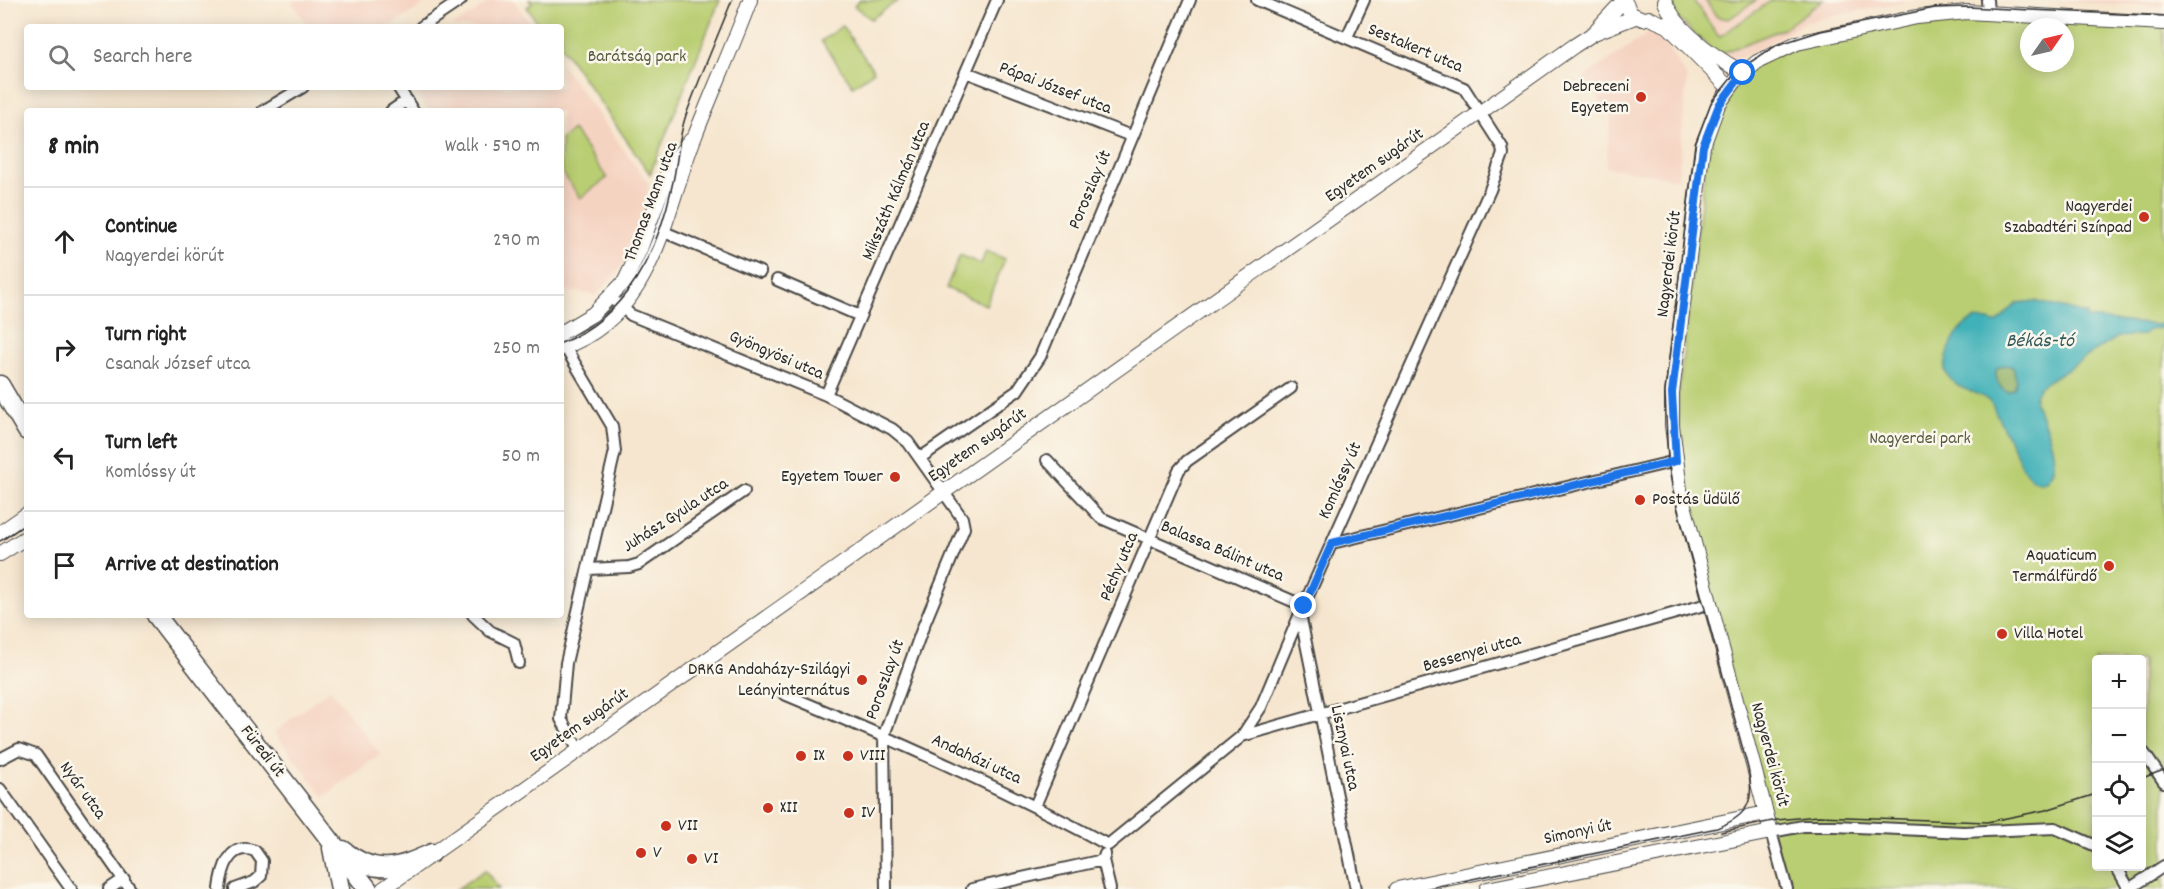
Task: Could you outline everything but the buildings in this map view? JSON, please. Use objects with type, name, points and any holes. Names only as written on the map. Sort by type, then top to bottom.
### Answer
[{"type":"main road","points":[[0,385],[24,426]]},
{"type":"main road","name":"Füredi út","points":[[158,618],[368,889]]},
{"type":"main road","points":[[328,838],[351,857],[378,868],[399,867],[432,853]]},
{"type":"main road","points":[[328,838],[335,857],[340,889]]},
{"type":"street","points":[[426,24],[462,0]]},
{"type":"street","name":"Thomas Mann utca","points":[[564,341],[602,326],[622,310],[644,278],[664,232],[694,137],[750,0]]},
{"type":"street","name":"Mikszáth Kálmán utca","points":[[826,395],[997,0]]},
{"type":"street","name":"Poroszlay út","points":[[920,459],[1017,391],[1040,357],[1190,0]]},
{"type":"street","name":"Sestakert utca","points":[[1257,0],[1464,88],[1479,115]]},
{"type":"street","points":[[1347,38],[1364,0]]},
{"type":"street","points":[[1624,0],[1627,10],[1668,26],[1729,88]]},
{"type":"street","name":"Egyetem sugárút","points":[[383,889],[1594,33],[1624,0]]},
{"type":"street","points":[[1642,17],[1658,14],[1665,1]]},
{"type":"street","points":[[1665,1],[1674,19],[1714,56],[1743,73]]},
{"type":"street","name":"Nagyerdei körút","points":[[1787,889],[1680,490],[1676,461],[1672,393],[1703,146],[1709,124],[1729,88],[1743,73],[1766,56],[1797,43],[1917,17],[1988,7],[2164,23]]},
{"type":"street","name":"Egyetem sugárút","points":[[1594,33],[1642,17]]},
{"type":"street","name":"Pápai József utca","points":[[966,72],[1131,136]]},
{"type":"street","points":[[268,108],[298,90]]},
{"type":"street","points":[[401,90],[411,108]]},
{"type":"street","points":[[395,108],[407,100]]},
{"type":"street","name":"Komlóssy út","points":[[1108,845],[1242,736],[1261,707],[1496,176],[1503,154],[1502,147],[1479,115]]},
{"type":"street","name":"Thomas Mann utca","points":[[564,340],[611,298],[631,271],[670,164],[694,137]]},
{"type":"street","points":[[664,232],[759,272]]},
{"type":"street","points":[[777,280],[860,316]]},
{"type":"street","name":"Gyöngyösi utca","points":[[611,298],[622,310],[826,395],[892,429],[908,442],[959,512],[964,528]]},
{"type":"street","points":[[564,345],[612,426],[615,438],[615,451],[566,663],[561,719],[578,749]]},
{"type":"street","name":"Péchy utca","points":[[1035,806],[1179,470],[1187,461],[1291,388]]},
{"type":"street","name":"Balassa Bálint utca","points":[[1047,460],[1101,518],[1302,610]]},
{"type":"street","points":[[1332,543],[1676,461]]},
{"type":"street","name":"Juhász Gyula utca","points":[[589,569],[629,567],[639,564],[744,490]]},
{"type":"street","points":[[0,533],[24,516]]},
{"type":"street","name":"Poroszlay út","points":[[886,889],[884,735],[923,627],[964,528]]},
{"type":"street","points":[[0,554],[24,539]]},
{"type":"street","name":"Bessenyei utca","points":[[1242,736],[1711,603]]},
{"type":"street","name":"Lisznyai utca","points":[[1302,610],[1320,714],[1356,889]]},
{"type":"street","points":[[476,618],[490,631],[514,643],[519,663]]},
{"type":"street","name":"Andaházi utca","points":[[784,694],[884,735],[1035,806],[1108,845]]},
{"type":"street","name":"Nyár utca","points":[[0,759],[18,749],[36,755],[130,889]]},
{"type":"street","points":[[2146,756],[2164,782]]},
{"type":"street","points":[[0,789],[70,889]]},
{"type":"street","name":"Simonyi út","points":[[1397,889],[1766,813]]},
{"type":"street","points":[[1771,832],[1803,826],[1964,832],[2055,828],[2092,844]]},
{"type":"street","name":"Simonyi út","points":[[1487,889],[1771,832]]},
{"type":"street","points":[[1108,845],[1103,860],[1110,889]]},
{"type":"street","points":[[220,889],[222,872],[230,856],[243,849],[255,851],[262,861],[261,876],[254,882],[235,889]]},
{"type":"street","points":[[972,889],[1103,860]]},
{"type":"street","points":[[2118,871],[2129,889],[2164,866]]},
{"type":"street","points":[[109,889],[124,879]]},
{"type":"shaded area","points":[[291,0],[430,0],[394,24],[307,24]]},
{"type":"shaded area","points":[[493,0],[513,0],[531,24],[457,24]]},
{"type":"shaded area","points":[[1670,0],[1909,0],[1806,22],[1741,58],[1727,58]]},
{"type":"shaded area","points":[[2049,0],[2164,0],[2164,6],[2062,1]]},
{"type":"shaded area","name":"Debreceni Egyetem","points":[[1647,34],[1661,38],[1687,77],[1678,179],[1606,167],[1611,117],[1584,77]]},
{"type":"shaded area","points":[[564,68],[649,184],[643,219],[626,261],[597,295],[564,290],[564,108],[426,108],[415,90],[564,90]]},
{"type":"shaded area","points":[[330,689],[380,754],[324,797],[274,732]]},
{"type":"green space","name":"Barátság park","points":[[529,0],[720,0],[650,174],[564,50],[564,24],[538,24],[527,7],[532,4]]},
{"type":"green space","points":[[860,0],[899,0],[871,19],[854,6]]},
{"type":"green space","points":[[1670,0],[1693,0],[1719,37],[1772,0],[1823,0],[1783,29],[1717,55],[1678,18]]},
{"type":"green space","points":[[1705,0],[1756,0],[1729,19],[1717,17]]},
{"type":"green space","name":"Nagyerdei park","points":[[1917,17],[2020,20],[2020,72],[2074,72],[2074,21],[2164,23],[2164,889],[1787,889],[1680,490],[1678,397],[1707,151],[1729,88],[1766,56]]},
{"type":"green space","points":[[842,26],[874,71],[853,86],[821,41]]},
{"type":"green space","points":[[573,130],[607,178],[580,198],[564,175],[564,137]]},
{"type":"green space","points":[[986,251],[1005,259],[986,305],[946,288],[960,255],[981,264]]},
{"type":"green space","points":[[2005,365],[2013,367],[2017,382],[2014,389],[2008,392],[1999,385],[1996,375],[1997,368]]},
{"type":"green space","points":[[485,870],[499,889],[457,889]]},
{"type":"water","name":"Békás-tó","points":[[2035,301],[2087,314],[2086,318],[2158,325],[2164,321],[2164,330],[2161,328],[2149,330],[2144,335],[2118,337],[2040,386],[2036,394],[2036,407],[2048,433],[2054,462],[2049,478],[2042,483],[2031,479],[2024,470],[1991,403],[1955,384],[1945,371],[1949,349],[1961,328],[1976,319],[1997,323],[2017,303]],"holes":[[[2004,365],[2013,367],[2017,382],[2014,389],[2008,392],[1999,385],[1996,371]]]},
{"type":"tram line","points":[[564,341],[604,317],[636,280],[648,258],[666,211],[686,115],[732,0]]},
{"type":"tram line","points":[[1424,889],[1717,828],[1736,818],[1747,806],[1751,789],[1748,768],[1673,491],[1668,463],[1665,392],[1695,144],[1711,103],[1738,70],[1777,45],[1821,31],[1935,8],[1967,7],[2164,16]]},
{"type":"tram line","points":[[0,541],[24,525]]},
{"type":"tram line","points":[[2146,777],[2164,770]]},
{"type":"tram line","points":[[1721,832],[1777,820],[1818,816],[1987,822],[2046,810],[2092,795]]},
{"type":"place","name":"Debreceni Egyetem","points":[[1641,97]]},
{"type":"place","name":"Nagyerdei Szabadtéri Színpad","points":[[2144,217]]},
{"type":"place","name":"Egyetem Tower","points":[[895,477]]},
{"type":"place","name":"Postás Üdülő","points":[[1640,500]]},
{"type":"place","name":"Aquaticum Termálfürdő","points":[[2109,566]]},
{"type":"place","name":"Villa Hotel","points":[[2002,634]]},
{"type":"place","name":"DRKG Andaházy-Szilágyi Leányinternátus","points":[[862,680]]},
{"type":"place","name":"IX","points":[[801,756]]},
{"type":"place","name":"VIII","points":[[848,756]]},
{"type":"place","name":"XII","points":[[768,808]]},
{"type":"place","name":"IV","points":[[849,813]]},
{"type":"place","name":"VII","points":[[666,826]]},
{"type":"place","name":"V","points":[[641,853]]},
{"type":"place","name":"VI","points":[[692,859]]},
{"type":"route","points":[[1304,606],[1332,543],[1676,461],[1672,425],[1672,393],[1703,146],[1709,124],[1719,105],[1729,88],[1743,73]]}]
